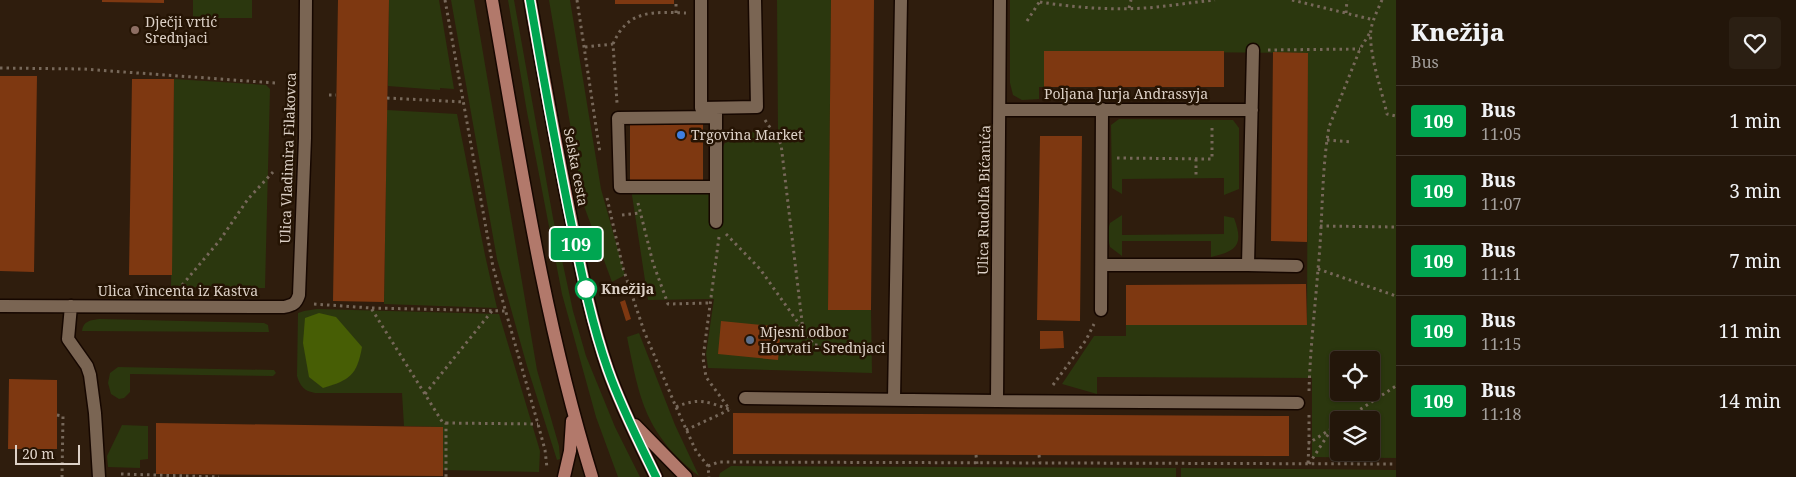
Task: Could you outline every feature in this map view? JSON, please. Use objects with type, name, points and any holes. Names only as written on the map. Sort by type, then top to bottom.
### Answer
[{"type":"main road","points":[[492,0],[544,291],[572,414],[592,477]]},
{"type":"main road","name":"Selska cesta","points":[[530,0],[561,173],[581,271],[598,337],[608,371],[626,416],[656,477]]},
{"type":"main road","points":[[564,477],[570,451],[572,414]]},
{"type":"main road","points":[[626,416],[686,477]]},
{"type":"street","name":"Ulica Vladimira Filakovca","points":[[284,307],[293,306],[297,302],[299,295],[305,138],[306,0]]},
{"type":"street","points":[[701,0],[701,108],[716,112]]},
{"type":"street","points":[[715,187],[620,187],[618,118],[716,112],[757,107],[755,0]]},
{"type":"street","points":[[894,400],[901,0]]},
{"type":"street","name":"Ulica Rudolfa Bićanića","points":[[997,401],[1000,0]]},
{"type":"street","points":[[1248,265],[1252,110],[1257,50]]},
{"type":"street","name":"Poljana Jurja Andrassyja","points":[[1000,110],[1211,108],[1252,110]]},
{"type":"street","points":[[1101,310],[1102,109]]},
{"type":"street","points":[[716,112],[716,222]]},
{"type":"street","points":[[1102,264],[1297,266]]},
{"type":"street","name":"Ulica Vincenta iz Kastva","points":[[0,306],[284,307]]},
{"type":"street","points":[[71,306],[68,339],[87,366],[90,375],[95,412],[99,477]]},
{"type":"street","points":[[745,398],[1304,406]]},
{"type":"path","points":[[445,0],[493,267],[538,424],[548,471]]},
{"type":"path","points":[[577,0],[601,161]]},
{"type":"path","points":[[676,0],[676,13]]},
{"type":"path","points":[[1129,8],[1131,0]]},
{"type":"path","points":[[1027,21],[1040,1],[1068,6],[1155,8],[1215,0]]},
{"type":"path","points":[[1292,0],[1374,20]]},
{"type":"path","points":[[1346,0],[1346,13]]},
{"type":"path","points":[[1309,394],[1323,166],[1327,140],[1330,127],[1360,49],[1371,31],[1382,0]]},
{"type":"path","points":[[618,118],[613,44],[618,33],[633,19],[646,13],[701,14]]},
{"type":"path","points":[[1371,31],[1373,53],[1387,114],[1396,116]]},
{"type":"path","points":[[585,47],[613,44]]},
{"type":"path","points":[[1257,50],[1360,49]]},
{"type":"path","points":[[0,68],[83,69],[275,83]]},
{"type":"path","points":[[329,95],[336,95]]},
{"type":"path","points":[[387,98],[464,102]]},
{"type":"path","points":[[757,107],[781,144],[803,330]]},
{"type":"path","points":[[1102,158],[1212,159],[1211,108]]},
{"type":"path","points":[[1327,140],[1352,142]]},
{"type":"path","points":[[1196,159],[1196,178]]},
{"type":"path","points":[[174,294],[220,240],[248,199],[273,172]]},
{"type":"path","points":[[635,187],[653,263],[668,304],[710,303]]},
{"type":"path","points":[[605,189],[626,277],[644,331],[686,430],[696,451],[708,466],[709,477]]},
{"type":"path","points":[[622,215],[640,213]]},
{"type":"path","points":[[1320,226],[1396,227]]},
{"type":"path","points":[[730,410],[706,377],[703,358],[720,229],[734,240],[760,269],[814,345],[885,346]]},
{"type":"path","points":[[1318,269],[1396,296]]},
{"type":"path","points":[[311,304],[371,308],[505,311]]},
{"type":"path","points":[[371,308],[443,423],[538,424]]},
{"type":"path","points":[[1048,392],[1086,340],[1101,310]]},
{"type":"path","points":[[425,394],[492,311]]},
{"type":"path","points":[[1358,411],[1396,386]]},
{"type":"path","points":[[676,408],[689,402],[700,400],[730,410]]},
{"type":"path","points":[[1304,406],[1309,443],[1308,465]]},
{"type":"path","points":[[686,430],[730,410]]},
{"type":"path","points":[[57,416],[63,416],[62,477]]},
{"type":"path","points":[[446,423],[446,477]]},
{"type":"path","points":[[1309,443],[1330,429]]},
{"type":"path","points":[[1308,465],[1330,431]]},
{"type":"path","points":[[976,455],[977,464]]},
{"type":"path","points":[[1039,455],[1040,463]]},
{"type":"path","points":[[708,466],[719,462],[1396,464]]},
{"type":"path","points":[[121,474],[218,477]]},
{"type":"green space","points":[[193,0],[252,0],[252,18],[193,18]]},
{"type":"green space","points":[[389,0],[439,0],[454,89],[440,88],[440,90],[388,86]]},
{"type":"green space","points":[[451,0],[474,0],[537,370],[559,446],[560,459],[557,460],[527,366],[497,259]]},
{"type":"green space","points":[[508,0],[514,0],[553,218],[573,311],[586,356],[615,427],[640,477],[618,477],[596,417],[562,294],[527,112]]},
{"type":"green space","points":[[549,0],[570,0],[601,189],[625,275],[612,282],[584,206]]},
{"type":"green space","points":[[777,0],[831,0],[828,310],[871,310],[872,373],[708,368],[706,354],[714,299],[648,300],[630,182],[703,182],[723,180],[723,147],[732,136],[747,132],[778,133]]},
{"type":"green space","points":[[1010,0],[1396,0],[1396,458],[1380,458],[1380,411],[1330,411],[1330,457],[1312,457],[1312,378],[1097,377],[1097,394],[1062,384],[1094,336],[1126,336],[1126,325],[1307,325],[1308,53],[1044,51],[1044,87],[1039,87],[1039,99],[1022,100],[1013,95],[1010,83]]},
{"type":"green space","points":[[174,79],[266,85],[270,89],[265,288],[171,287]]},
{"type":"green space","points":[[387,110],[457,114],[497,308],[384,304]]},
{"type":"green space","points":[[1119,119],[1233,120],[1239,128],[1239,189],[1224,195],[1224,178],[1122,179],[1122,194],[1112,188],[1111,125]]},
{"type":"green space","points":[[1122,215],[1122,235],[1224,234],[1224,216],[1234,218],[1238,241],[1227,252],[1211,257],[1211,241],[1122,241],[1122,256],[1110,247],[1107,234],[1110,223]]},
{"type":"green space","points":[[317,309],[499,314],[540,451],[539,472],[443,470],[443,427],[404,426],[402,393],[315,393],[305,389],[297,376],[298,313]]},
{"type":"green space","points":[[319,313],[336,317],[362,347],[358,364],[351,375],[340,382],[323,388],[309,377],[303,343],[305,318]]},
{"type":"green space","points":[[99,319],[264,323],[268,325],[269,332],[82,331],[86,323]]},
{"type":"green space","points":[[639,333],[675,425],[699,476],[667,445],[656,430],[641,398],[627,337]]},
{"type":"green space","points":[[118,367],[274,370],[276,373],[273,376],[130,374],[130,392],[124,398],[119,399],[111,394],[108,383],[110,373]]},
{"type":"green space","points":[[122,425],[148,426],[148,459],[140,460],[140,468],[108,467],[107,456]]},
{"type":"green space","points":[[731,466],[1176,468],[1176,477],[719,477],[720,473]]},
{"type":"green space","points":[[1181,468],[1396,470],[1396,477],[1181,477]]},
{"type":"building","points":[[102,0],[164,0],[164,3],[102,2]]},
{"type":"building","points":[[338,0],[389,0],[384,302],[333,301]]},
{"type":"building","points":[[615,0],[674,0],[674,4],[615,4]]},
{"type":"building","points":[[831,0],[874,0],[871,310],[828,310]]},
{"type":"building","points":[[1044,51],[1224,51],[1224,87],[1044,87]]},
{"type":"building","points":[[1273,52],[1308,53],[1307,242],[1271,241]]},
{"type":"building","points":[[0,76],[37,76],[34,272],[0,271]]},
{"type":"building","points":[[132,79],[174,79],[172,275],[129,275]]},
{"type":"building","points":[[630,123],[703,123],[703,182],[630,182]]},
{"type":"building","points":[[1040,136],[1082,136],[1080,321],[1037,320]]},
{"type":"building","points":[[1306,284],[1307,325],[1126,325],[1126,285]]},
{"type":"building","points":[[625,300],[631,319],[626,321],[620,302]]},
{"type":"building","name":"Mjesni odbor Horvati - Srednjaci","points":[[721,321],[781,327],[778,360],[718,354]]},
{"type":"building","points":[[1040,331],[1063,331],[1064,348],[1040,349]]},
{"type":"building","points":[[9,379],[57,380],[57,449],[8,449]]},
{"type":"building","points":[[733,413],[1289,416],[1289,456],[733,454]]},
{"type":"building","points":[[156,423],[443,427],[443,476],[156,474]]},
{"type":"bus line","name":"109","points":[[530,0],[561,173],[595,329],[608,371],[626,416],[656,477]]},
{"type":"place","name":"Dječji vrtić Srednjaci","points":[[135,30]]},
{"type":"place","name":"Trgovina Market","points":[[681,135]]},
{"type":"place","name":"Knežija","points":[[586,289]]},
{"type":"place","name":"Mjesni odbor Horvati - Srednjaci","points":[[750,340]]}]
